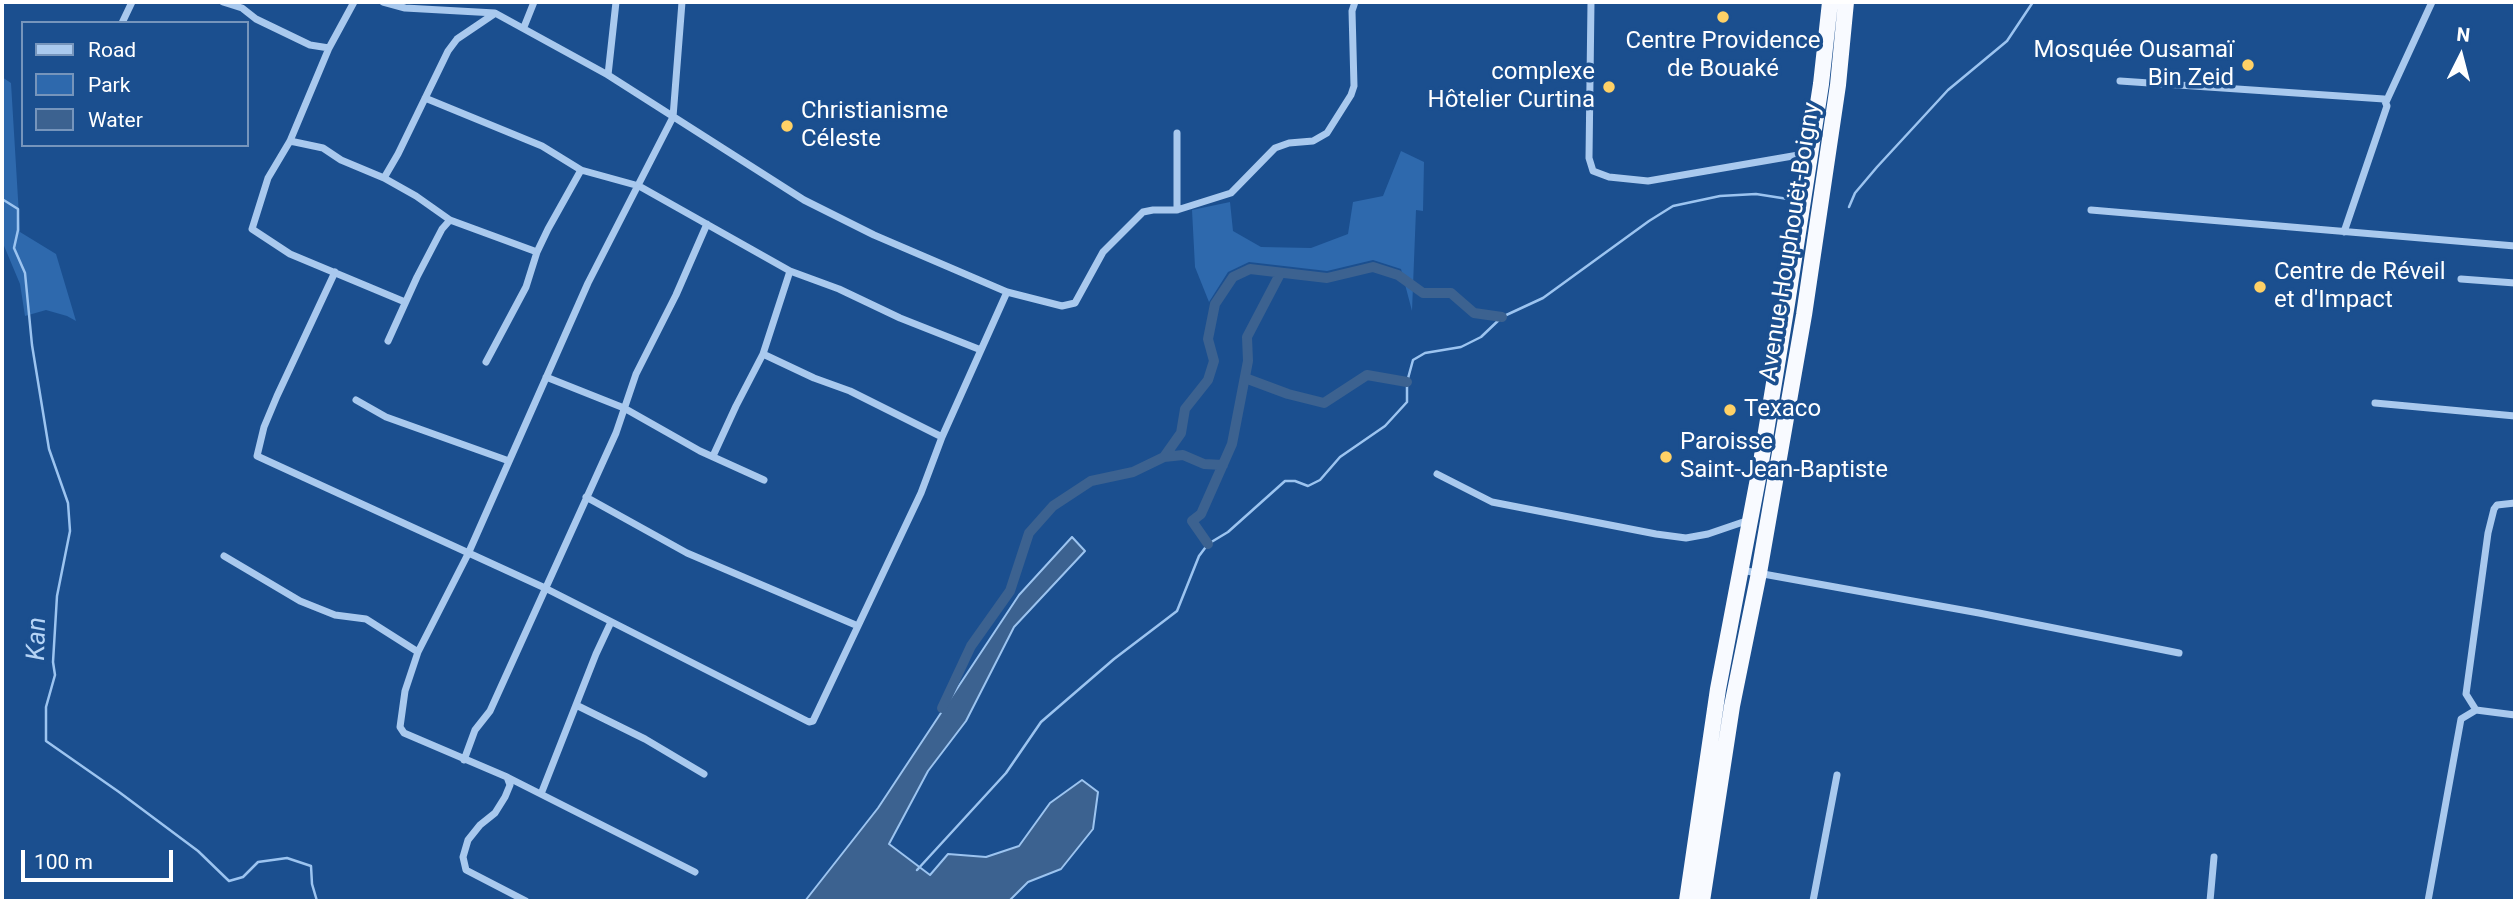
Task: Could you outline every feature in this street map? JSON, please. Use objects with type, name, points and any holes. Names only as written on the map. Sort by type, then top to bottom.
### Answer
[{"type":"highway","name":"Avenue Houphouët-Boigny","points":[[1687,901],[1718,689],[1751,519],[1811,153],[1830,2]]},
{"type":"highway","name":"Avenue Houphouët-Boigny","points":[[1702,901],[1732,706],[1759,573],[1804,315],[1829,153],[1846,2]]},
{"type":"street","points":[[123,21],[132,2]]},
{"type":"street","points":[[223,2],[242,8],[256,19],[310,46],[330,48]]},
{"type":"street","points":[[355,2],[330,48],[290,141],[268,178],[252,229],[290,254],[405,302]]},
{"type":"street","points":[[383,2],[405,8],[495,13],[608,75],[804,200],[874,235],[1007,292],[1062,306],[1070,306],[1079,299],[1103,252],[1143,212],[1177,210],[1231,193],[1281,144],[1314,141],[1327,133],[1351,96],[1354,86],[1354,2]]},
{"type":"street","points":[[524,27],[534,2]]},
{"type":"street","points":[[608,75],[616,2]]},
{"type":"street","points":[[682,2],[673,117],[588,284],[468,554],[418,652],[405,691],[400,727],[404,733],[508,777],[695,872]]},
{"type":"street","points":[[1591,2],[1589,158],[1594,171],[1609,177],[1648,181],[1811,153]]},
{"type":"street","points":[[2344,232],[2386,102],[2432,2]]},
{"type":"street","points":[[384,177],[448,51],[457,39],[495,13]]},
{"type":"street","points":[[2120,81],[2345,95],[2384,99],[2386,102]]},
{"type":"street","points":[[425,98],[542,146],[582,170],[639,187],[790,271],[839,289],[900,318],[981,351]]},
{"type":"street","points":[[1177,133],[1177,210]]},
{"type":"street","points":[[290,141],[323,148],[341,160],[384,177],[450,220],[537,253]]},
{"type":"street","points":[[486,362],[526,287],[537,253],[582,170]]},
{"type":"street","points":[[2091,210],[2515,246]]},
{"type":"street","points":[[388,341],[442,229],[450,220]]},
{"type":"street","points":[[464,760],[474,730],[489,711],[616,433],[636,374],[676,295],[707,224]]},
{"type":"street","points":[[713,456],[764,354],[790,271]]},
{"type":"street","points":[[335,272],[277,396],[264,427],[257,456],[545,588],[809,722],[813,721],[921,493],[942,437],[1007,292]]},
{"type":"street","points":[[2461,279],[2515,283]]},
{"type":"street","points":[[764,354],[814,378],[850,391],[942,437]]},
{"type":"street","points":[[546,377],[624,408],[700,451],[764,480]]},
{"type":"street","points":[[356,400],[386,417],[509,461]]},
{"type":"street","points":[[2375,403],[2515,416]]},
{"type":"street","points":[[1437,474],[1492,502],[1656,534],[1686,538],[1708,534],[1751,519]]},
{"type":"street","points":[[586,497],[687,553],[858,626]]},
{"type":"street","points":[[2476,710],[2466,694],[2488,533],[2497,505],[2515,503]]},
{"type":"street","points":[[224,556],[300,601],[335,615],[366,619],[418,652]]},
{"type":"street","points":[[1741,570],[2179,653]]},
{"type":"street","points":[[541,794],[611,622]]},
{"type":"street","points":[[576,705],[645,739],[704,774]]},
{"type":"street","points":[[2428,901],[2461,719],[2476,710],[2515,715]]},
{"type":"street","points":[[1813,901],[1837,775]]},
{"type":"street","points":[[508,777],[510,785],[505,797],[495,813],[480,825],[468,840],[463,857],[466,870],[515,899],[526,901]]},
{"type":"street","points":[[2210,901],[2214,857]]},
{"type":"green space","points":[[2,77],[11,83],[20,232],[56,254],[76,321],[46,310],[25,316],[20,284],[2,241]]},
{"type":"green space","points":[[1401,151],[1424,162],[1423,211],[1416,210],[1412,311],[1401,269],[1373,260],[1327,271],[1249,262],[1228,272],[1209,302],[1195,267],[1192,210],[1230,202],[1233,231],[1261,247],[1311,248],[1348,234],[1353,202],[1383,196]]},
{"type":"water","points":[[1072,537],[1085,551],[1014,627],[966,721],[928,771],[889,844],[930,875],[948,854],[986,857],[1019,846],[1050,803],[1082,780],[1098,792],[1093,829],[1061,869],[1028,882],[1009,901],[805,901],[878,808],[1019,595]]},
{"type":"waterway","points":[[1849,207],[1855,193],[1948,90],[2007,41],[2033,2]]},
{"type":"waterway","points":[[917,870],[1006,773],[1041,722],[1114,659],[1177,611],[1199,556],[1208,544],[1228,532],[1285,481],[1295,481],[1308,486],[1320,480],[1340,457],[1385,426],[1407,402],[1407,382],[1413,360],[1425,353],[1461,347],[1481,337],[1502,317],[1543,298],[1673,206],[1720,196],[1756,194],[1788,199]]},
{"type":"waterway","name":"Kan","points":[[2,199],[18,209],[18,230],[14,248],[25,273],[32,345],[49,449],[68,503],[70,531],[57,596],[53,662],[55,675],[46,707],[46,741],[198,851],[229,881],[243,877],[258,862],[287,858],[311,866],[317,901]]},
{"type":"waterway","points":[[1164,457],[1181,433],[1185,409],[1208,380],[1214,361],[1208,339],[1215,304],[1233,277],[1250,269],[1327,278],[1373,267],[1398,275],[1423,293],[1451,293],[1474,313],[1502,317]]},
{"type":"waterway","points":[[1208,544],[1192,521],[1201,514],[1232,444],[1248,361],[1247,337],[1280,274]]},
{"type":"waterway","points":[[1245,378],[1288,394],[1324,403],[1367,375],[1407,382]]},
{"type":"waterway","points":[[942,708],[971,646],[1010,591],[1029,533],[1053,506],[1091,481],[1133,472],[1164,457],[1183,455],[1204,464],[1223,465]]},
{"type":"place","name":"Centre Providence de Bouaké","points":[[1723,17]]},
{"type":"place","name":"Mosquée Ousamaï Bin Zeid","points":[[2248,65]]},
{"type":"place","name":"complexe Hôtelier Curtina","points":[[1609,87]]},
{"type":"place","name":"Christianisme Céleste","points":[[787,126]]},
{"type":"place","name":"Centre de Réveil et d'Impact","points":[[2260,287]]},
{"type":"place","name":"Texaco","points":[[1730,410]]},
{"type":"place","name":"Paroisse Saint-Jean-Baptiste","points":[[1666,457]]}]
